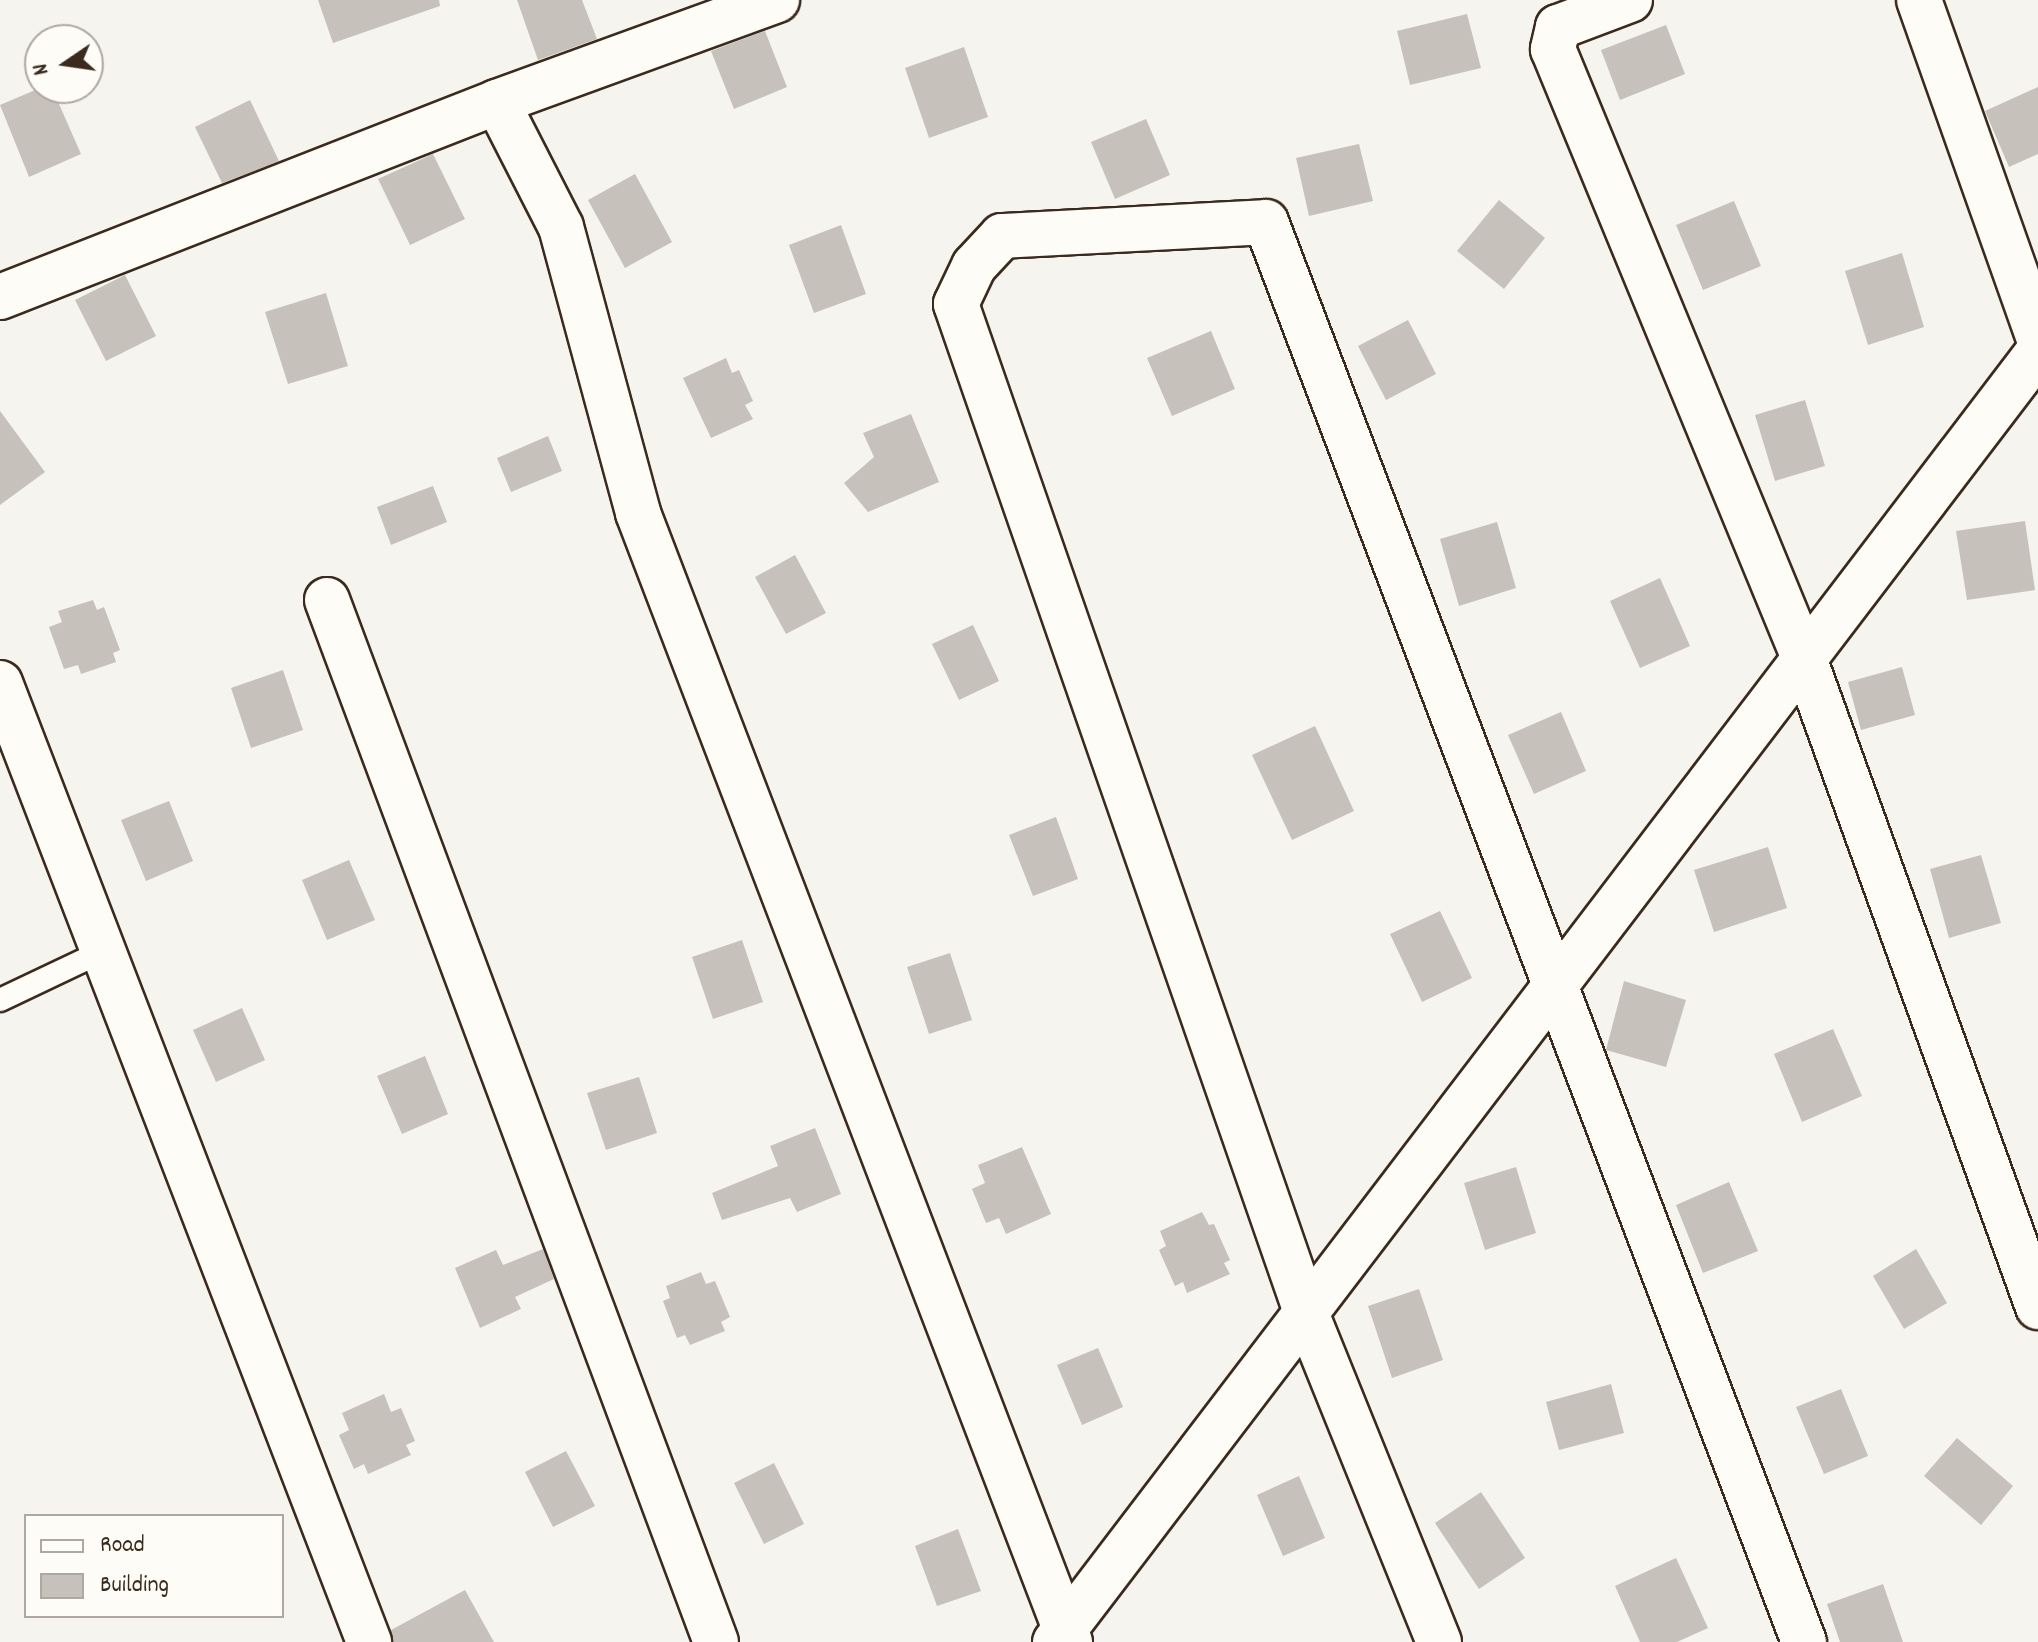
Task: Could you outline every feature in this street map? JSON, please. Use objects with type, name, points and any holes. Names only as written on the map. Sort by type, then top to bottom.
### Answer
[{"type":"street","points":[[0,297],[497,102],[777,0]]},
{"type":"street","points":[[1630,0],[1558,27],[1553,49],[1804,658],[2038,1307]]},
{"type":"street","points":[[1919,0],[2038,336]]},
{"type":"street","points":[[497,102],[561,227],[638,513],[1063,1638]]},
{"type":"street","points":[[1439,1642],[1306,1312],[956,304],[974,266],[1002,236],[1266,222],[1558,982],[1804,1642]]},
{"type":"street","points":[[1063,1638],[1306,1312],[2038,352]]},
{"type":"street","points":[[327,600],[716,1642]]},
{"type":"street","points":[[0,683],[369,1642]]},
{"type":"lane","points":[[0,1000],[103,951]]},
{"type":"building","points":[[318,0],[439,0],[440,6],[333,43]]},
{"type":"building","points":[[517,0],[582,0],[597,39],[538,60]]},
{"type":"building","points":[[1467,14],[1481,68],[1410,85],[1397,31]]},
{"type":"building","points":[[1666,25],[1685,74],[1620,100],[1601,50]]},
{"type":"building","points":[[765,31],[787,87],[734,109],[711,51]]},
{"type":"building","points":[[964,47],[988,117],[929,138],[905,68]]},
{"type":"building","points":[[2038,87],[2038,154],[2009,167],[1985,111]]},
{"type":"building","points":[[24,95],[24,104],[59,104],[81,154],[29,177],[0,105]]},
{"type":"building","points":[[250,100],[279,161],[222,183],[195,127]]},
{"type":"building","points":[[1146,119],[1170,175],[1115,199],[1091,142]]},
{"type":"building","points":[[1359,144],[1373,201],[1309,216],[1296,158]]},
{"type":"building","points":[[433,154],[465,219],[410,245],[378,179]]},
{"type":"building","points":[[635,174],[672,242],[625,268],[588,200]]},
{"type":"building","points":[[1499,200],[1545,238],[1504,289],[1457,251]]},
{"type":"building","points":[[1734,201],[1761,266],[1703,290],[1676,225]]},
{"type":"building","points":[[841,225],[866,294],[814,313],[789,245]]},
{"type":"building","points":[[1902,253],[1924,327],[1868,345],[1845,271]]},
{"type":"building","points":[[125,275],[156,336],[106,361],[75,300]]},
{"type":"building","points":[[326,293],[348,366],[288,384],[265,312]]},
{"type":"building","points":[[1408,320],[1436,374],[1386,400],[1358,346]]},
{"type":"building","points":[[1211,331],[1235,389],[1172,416],[1147,358]]},
{"type":"building","points":[[726,358],[732,373],[739,370],[753,401],[745,405],[753,419],[711,438],[683,378]]},
{"type":"building","points":[[1805,400],[1825,466],[1775,481],[1755,415]]},
{"type":"building","points":[[0,411],[45,472],[0,505]]},
{"type":"building","points":[[911,414],[939,482],[868,512],[844,483],[874,457],[863,433]]},
{"type":"building","points":[[548,436],[562,471],[511,492],[497,458]]},
{"type":"building","points":[[433,486],[447,522],[391,545],[377,507]]},
{"type":"building","points":[[2025,521],[2035,590],[1967,600],[1956,531]]},
{"type":"building","points":[[1497,522],[1516,588],[1459,606],[1440,539]]},
{"type":"building","points":[[795,555],[826,613],[786,634],[755,577]]},
{"type":"building","points":[[1660,578],[1690,646],[1640,668],[1610,601]]},
{"type":"building","points":[[93,600],[97,610],[104,607],[120,650],[113,653],[116,662],[81,674],[78,665],[64,669],[49,627],[62,622],[58,611]]},
{"type":"building","points":[[973,625],[999,681],[959,700],[932,644]]},
{"type":"building","points":[[1902,667],[1915,715],[1861,730],[1848,682]]},
{"type":"building","points":[[283,670],[303,730],[251,748],[231,688]]},
{"type":"building","points":[[1561,712],[1586,771],[1534,794],[1508,735]]},
{"type":"building","points":[[1315,726],[1354,811],[1292,840],[1252,755]]},
{"type":"building","points":[[169,801],[193,861],[146,881],[121,820]]},
{"type":"building","points":[[1056,817],[1078,879],[1033,896],[1009,835]]},
{"type":"building","points":[[1768,847],[1787,908],[1714,932],[1694,870]]},
{"type":"building","points":[[1981,855],[2001,923],[1949,938],[1930,869]]},
{"type":"building","points":[[349,860],[375,920],[327,940],[302,880]]},
{"type":"building","points":[[1440,911],[1472,978],[1422,1002],[1390,934]]},
{"type":"building","points":[[742,940],[763,1002],[713,1019],[692,957]]},
{"type":"building","points":[[950,953],[972,1020],[929,1034],[907,967]]},
{"type":"building","points":[[1624,981],[1686,1000],[1666,1067],[1606,1050]]},
{"type":"building","points":[[242,1008],[265,1060],[216,1082],[193,1030]]},
{"type":"building","points":[[1833,1029],[1862,1096],[1802,1122],[1774,1054]]},
{"type":"building","points":[[425,1056],[448,1114],[402,1134],[377,1076]]},
{"type":"building","points":[[639,1077],[657,1133],[606,1150],[587,1093]]},
{"type":"building","points":[[815,1128],[841,1194],[797,1212],[790,1198],[722,1220],[712,1193],[778,1166],[770,1146]]},
{"type":"building","points":[[1022,1147],[1051,1214],[1006,1234],[999,1218],[986,1223],[972,1189],[985,1183],[978,1165]]},
{"type":"building","points":[[1516,1167],[1536,1233],[1485,1250],[1464,1183]]},
{"type":"building","points":[[1729,1182],[1758,1251],[1703,1273],[1676,1205]]},
{"type":"building","points":[[1202,1212],[1209,1225],[1214,1224],[1230,1260],[1224,1263],[1230,1274],[1187,1293],[1183,1282],[1175,1286],[1159,1250],[1166,1246],[1160,1231]]},
{"type":"building","points":[[543,1249],[554,1279],[515,1297],[521,1309],[480,1328],[455,1268],[496,1250],[503,1265]]},
{"type":"building","points":[[1916,1249],[1947,1303],[1904,1329],[1873,1276]]},
{"type":"building","points":[[701,1272],[706,1284],[715,1281],[730,1317],[721,1322],[725,1331],[690,1345],[685,1335],[677,1338],[663,1301],[670,1298],[666,1286]]},
{"type":"building","points":[[1419,1289],[1443,1360],[1392,1378],[1368,1306]]},
{"type":"building","points":[[1098,1348],[1123,1407],[1082,1425],[1057,1365]]},
{"type":"building","points":[[1611,1384],[1624,1433],[1559,1450],[1546,1402]]},
{"type":"building","points":[[1841,1389],[1868,1456],[1824,1474],[1796,1407]]},
{"type":"building","points":[[384,1394],[391,1412],[401,1408],[415,1441],[406,1445],[411,1455],[368,1474],[364,1464],[354,1469],[339,1435],[349,1430],[342,1413]]},
{"type":"building","points":[[1957,1438],[2013,1486],[1981,1525],[1924,1476]]},
{"type":"building","points":[[566,1451],[595,1506],[553,1527],[525,1472]]},
{"type":"building","points":[[774,1463],[804,1524],[764,1544],[734,1483]]},
{"type":"building","points":[[1299,1476],[1325,1538],[1283,1556],[1257,1495]]},
{"type":"building","points":[[1481,1492],[1525,1558],[1479,1589],[1435,1523]]},
{"type":"building","points":[[958,1529],[981,1591],[937,1606],[915,1546]]},
{"type":"building","points":[[1676,1558],[1708,1628],[1677,1642],[1640,1642],[1615,1586]]},
{"type":"building","points":[[1883,1584],[1903,1642],[1840,1642],[1827,1604]]},
{"type":"building","points":[[465,1590],[494,1642],[393,1642],[391,1630]]}]
